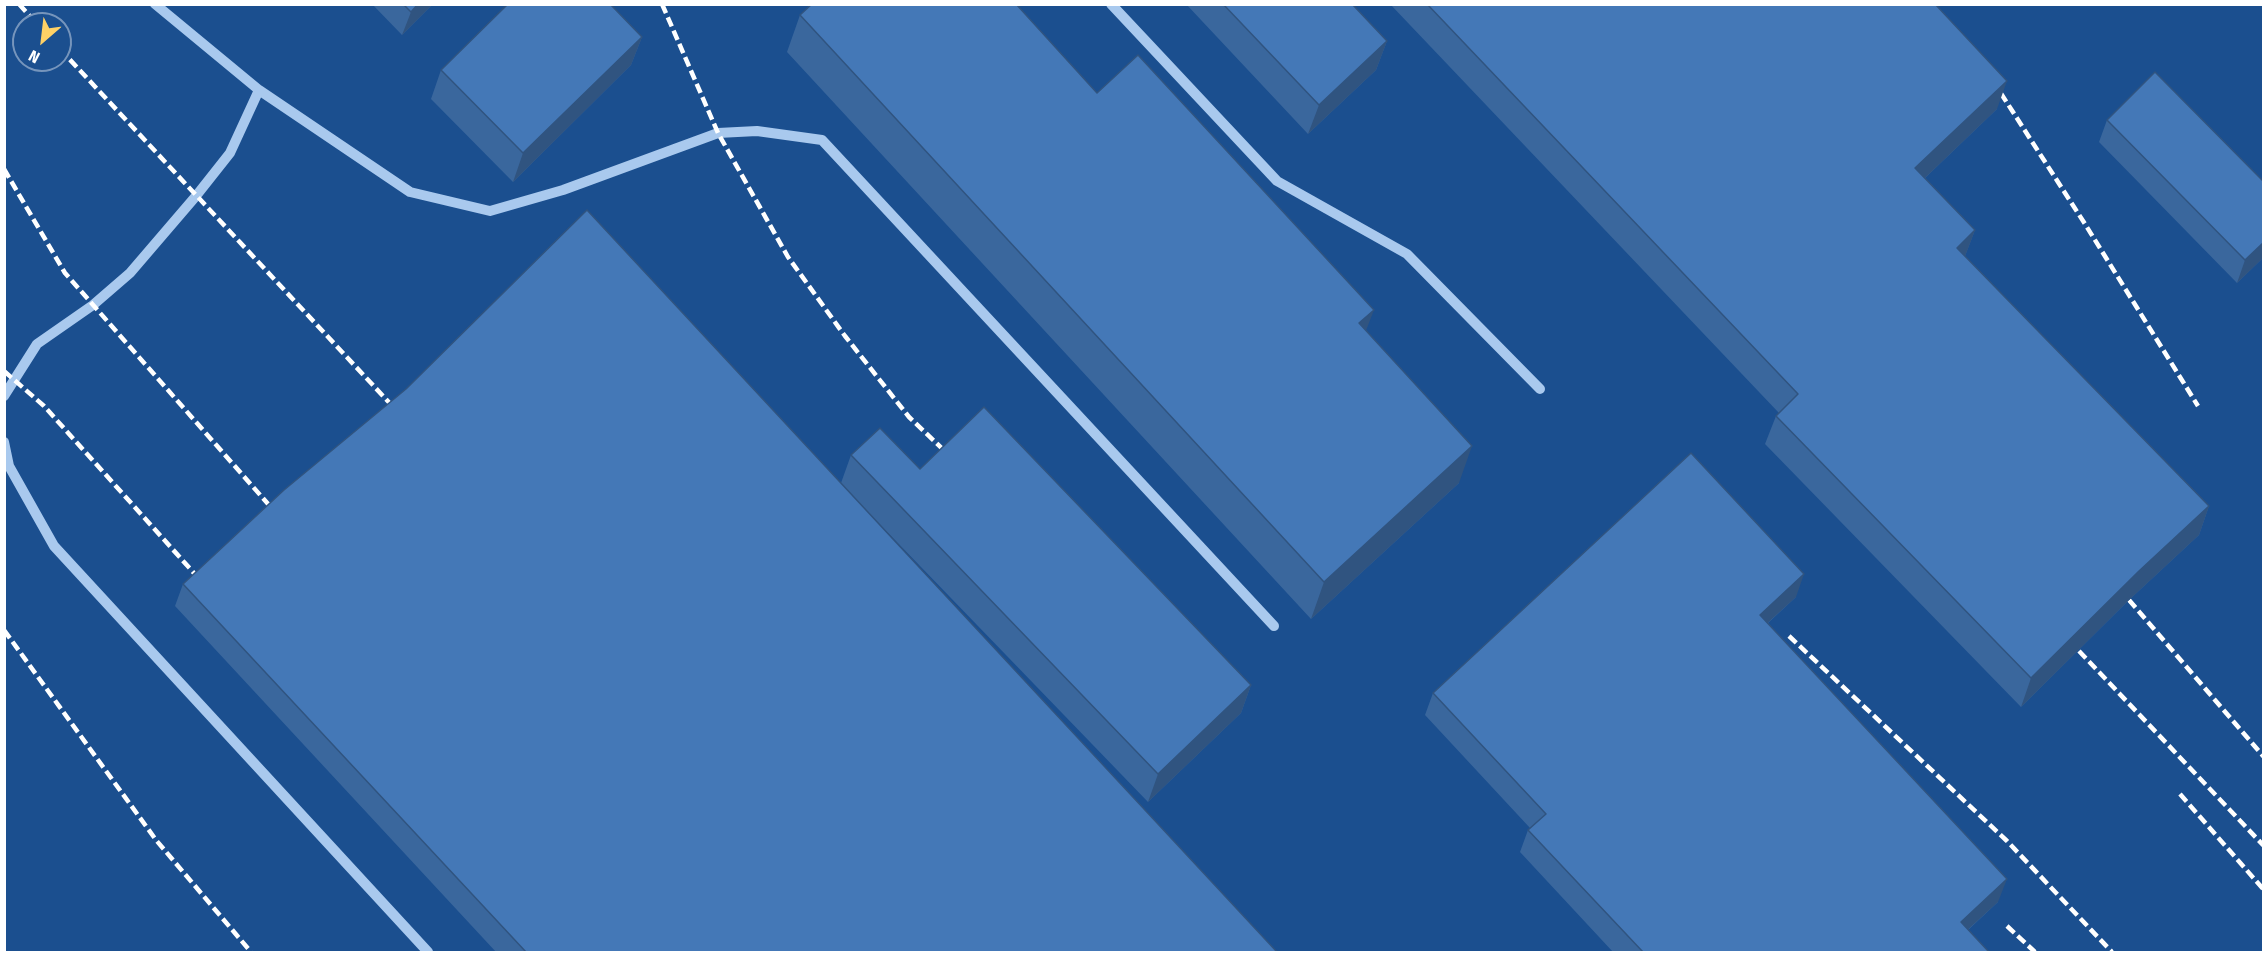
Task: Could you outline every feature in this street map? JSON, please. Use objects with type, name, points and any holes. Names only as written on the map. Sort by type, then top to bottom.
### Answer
[{"type":"lane","points":[[155,4],[259,90],[410,192],[490,212],[563,190],[718,133],[757,131],[822,140],[1274,626]]},
{"type":"lane","points":[[1111,4],[1276,181],[1407,254],[1540,389]]},
{"type":"lane","points":[[4,396],[38,344],[93,305],[130,273],[196,196],[230,153],[259,90]]},
{"type":"lane","points":[[4,442],[9,466],[54,546],[428,952]]},
{"type":"building","points":[[403,4],[418,4],[411,12]]},
{"type":"building","points":[[508,4],[610,4],[642,37],[523,153],[441,70]]},
{"type":"building","points":[[812,4],[1016,4],[1097,93],[1138,55],[1374,310],[1359,323],[1472,446],[1324,582],[800,15]]},
{"type":"building","points":[[1223,4],[1352,4],[1387,41],[1319,105]]},
{"type":"building","points":[[1427,4],[1935,4],[2007,81],[1915,168],[1975,230],[1957,248],[2209,506],[2139,571],[2031,678],[1776,416],[1798,394]]},
{"type":"building","points":[[2155,72],[2264,182],[2264,242],[2245,260],[2107,120]]},
{"type":"building","points":[[587,210],[1277,952],[526,952],[183,584],[284,490],[406,389]]},
{"type":"building","points":[[984,407],[1251,685],[1158,774],[851,455],[880,428],[920,469]]},
{"type":"building","points":[[1691,453],[1804,574],[1760,615],[2007,879],[1961,922],[1989,952],[1643,952],[1528,830],[1546,814],[1433,693]]},
{"type":"railway","points":[[19,4],[26,12]]},
{"type":"railway","points":[[662,4],[718,133],[788,257],[845,336],[909,417],[951,457]]},
{"type":"railway","points":[[72,62],[397,411]]},
{"type":"railway","points":[[1993,81],[2198,406]]},
{"type":"railway","points":[[4,169],[65,273],[276,513]]},
{"type":"railway","points":[[4,371],[44,406],[202,582]]},
{"type":"railway","points":[[2129,600],[2264,757]]},
{"type":"railway","points":[[4,630],[156,840],[251,952]]},
{"type":"railway","points":[[1789,636],[2007,841],[2112,952]]},
{"type":"railway","points":[[2079,651],[2264,846]]},
{"type":"railway","points":[[2180,794],[2264,890]]},
{"type":"railway","points":[[2007,926],[2035,952]]}]
